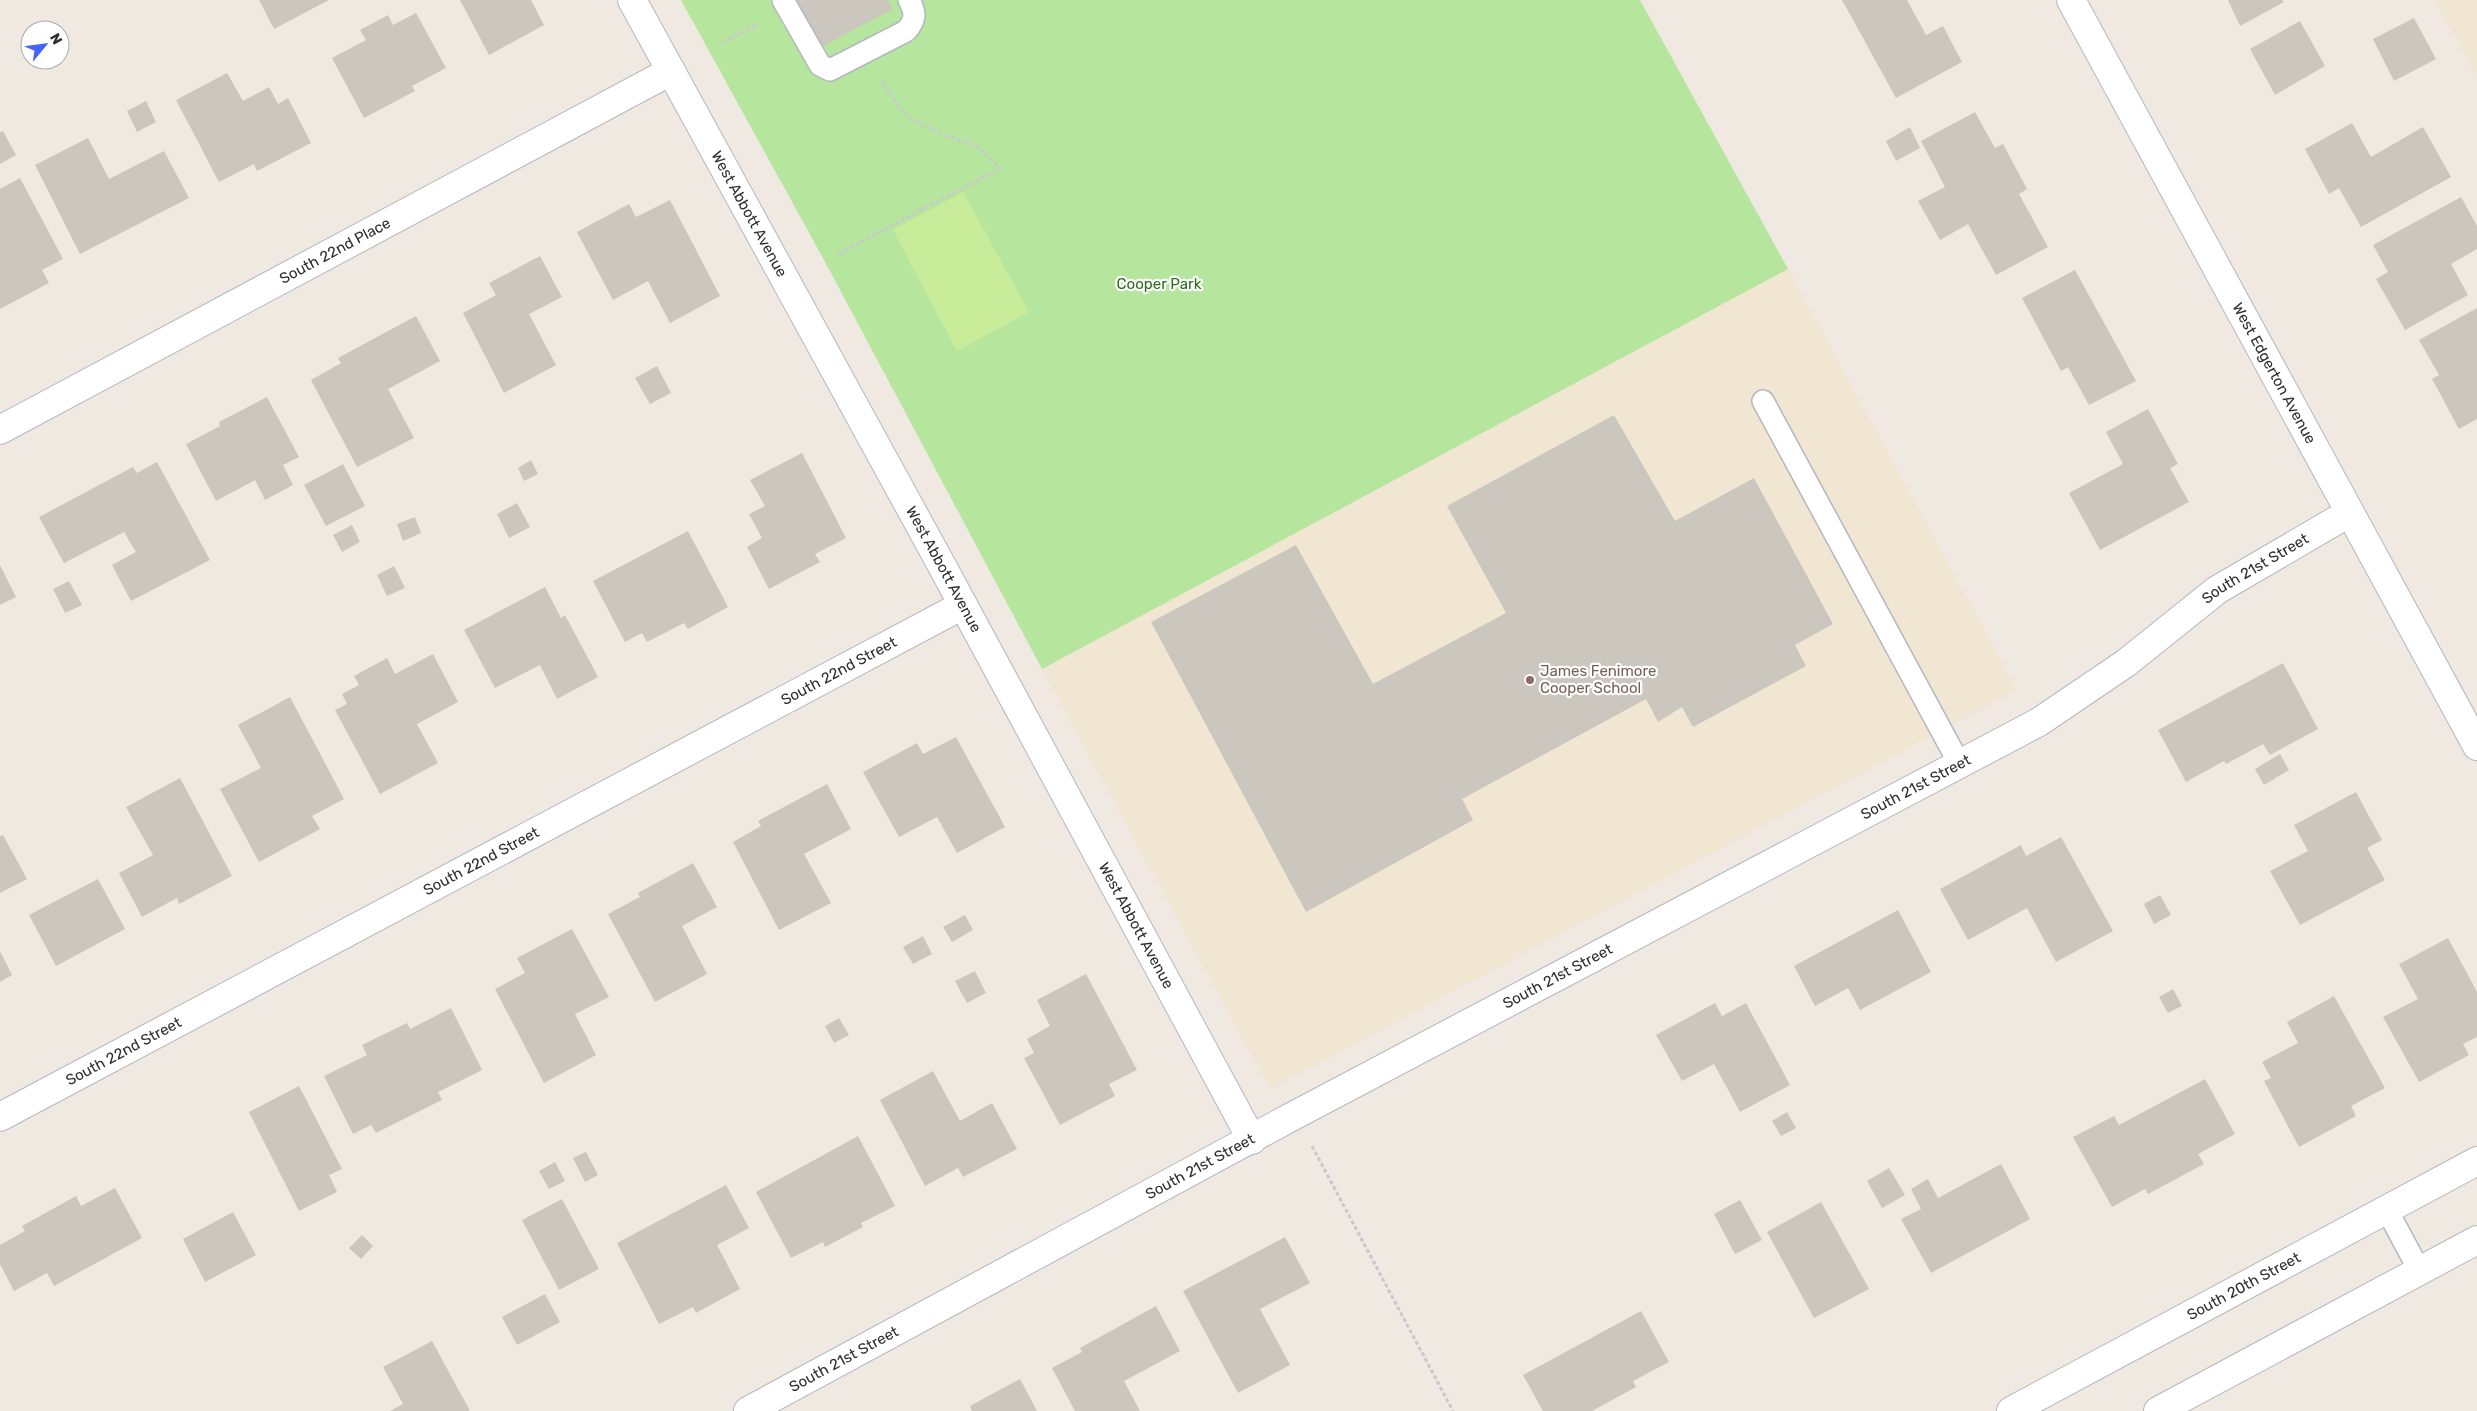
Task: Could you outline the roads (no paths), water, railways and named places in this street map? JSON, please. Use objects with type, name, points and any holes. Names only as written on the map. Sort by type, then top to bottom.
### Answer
[{"type":"street","name":"West Abbott Avenue","points":[[632,0],[963,605],[1252,1140]]},
{"type":"street","name":"West Edgerton Avenue","points":[[2071,0],[2477,746]]},
{"type":"street","name":"South 22nd Place","points":[[0,430],[671,71]]},
{"type":"street","name":"South 21st Street","points":[[748,1411],[1252,1140],[1295,1115],[1959,763],[2040,722],[2126,663],[2217,590],[2349,513]]},
{"type":"street","name":"South 22nd Street","points":[[0,1117],[963,605]]},
{"type":"street","name":"South 20th Street","points":[[2011,1411],[2477,1161]]},
{"type":"street","points":[[2158,1411],[2477,1240]]},
{"type":"lane","points":[[786,4],[820,65],[830,70],[906,31],[914,21],[914,11],[909,0]]},
{"type":"lane","points":[[1763,401],[1959,763]]},
{"type":"lane","points":[[2387,1210],[2419,1270]]},
{"type":"place","name":"James Fenimore Cooper School","points":[[1530,680]]},
{"type":"park label","name":"Cooper Park","points":[[1159,284]]}]
